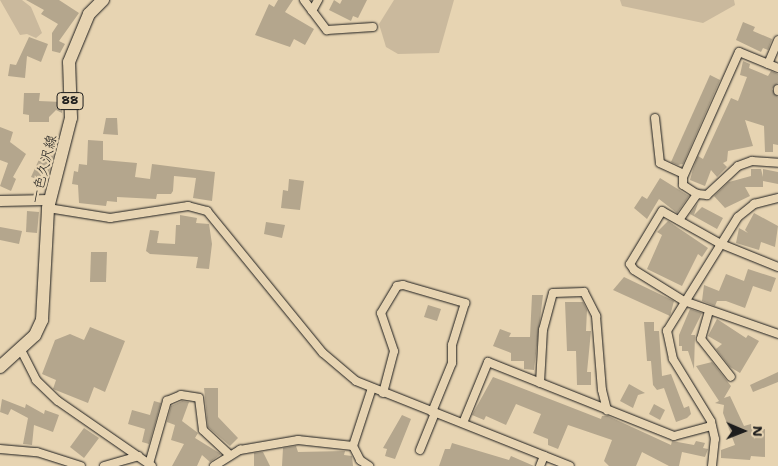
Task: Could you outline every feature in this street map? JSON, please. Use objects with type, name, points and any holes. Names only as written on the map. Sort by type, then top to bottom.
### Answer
[{"type":"main road","name":"一色久沢線","points":[[0,367],[21,350],[35,335],[42,320],[49,204],[71,118],[69,62],[89,14],[103,0]]},
{"type":"street","points":[[304,0],[327,30],[373,27]]},
{"type":"street","points":[[312,11],[318,0]]},
{"type":"street","points":[[768,64],[778,40]]},
{"type":"street","points":[[778,68],[739,52],[684,174],[683,184],[697,194],[707,195],[738,166],[752,161],[778,162]]},
{"type":"street","points":[[655,118],[660,163],[684,174]]},
{"type":"street","points":[[679,220],[697,194]]},
{"type":"street","points":[[712,466],[715,439],[712,426],[669,348],[667,331],[719,243],[746,209],[763,200],[778,198]]},
{"type":"street","points":[[0,201],[49,204],[110,218],[128,218],[188,206],[207,211],[323,353],[356,381],[570,466]]},
{"type":"street","points":[[778,267],[719,243],[662,211],[630,264],[634,270],[684,301],[778,334]]},
{"type":"street","points":[[384,393],[394,351],[381,312],[397,286],[465,303],[452,346],[452,363],[420,450]]},
{"type":"street","points":[[540,383],[543,330],[553,293],[584,292],[596,316],[602,390],[608,410]]},
{"type":"street","points":[[708,311],[701,339],[731,377]]},
{"type":"street","points":[[21,350],[36,380],[51,394],[150,465],[167,401],[181,395],[199,398],[203,430],[230,455]]},
{"type":"street","points":[[463,424],[488,362],[674,436],[712,426]]},
{"type":"street","points":[[369,466],[359,463],[353,446],[372,388]]},
{"type":"street","points":[[214,466],[240,450],[298,440],[353,446]]},
{"type":"street","points":[[0,448],[37,452],[60,463],[81,466]]},
{"type":"street","points":[[104,466],[139,456]]},
{"type":"street","points":[[540,466],[544,456]]},
{"type":"shaded area","points":[[0,0],[22,0],[31,7],[42,33],[36,38],[27,34],[20,35]]},
{"type":"shaded area","points":[[394,0],[454,0],[439,53],[398,54],[386,47],[379,24]]},
{"type":"shaded area","points":[[620,0],[734,0],[735,5],[703,23],[622,6]]},
{"type":"building","points":[[26,0],[59,0],[79,13],[59,41],[65,44],[60,53],[52,51],[52,33],[58,24],[41,14],[44,10]]},
{"type":"building","points":[[278,0],[293,0],[285,12],[314,29],[305,45],[294,39],[290,47],[255,35],[269,4],[274,7]]},
{"type":"building","points":[[334,0],[340,4],[342,0],[367,0],[358,18],[353,16],[351,21],[329,10]]},
{"type":"building","points":[[743,22],[755,27],[753,31],[772,39],[768,50],[763,48],[761,52],[736,40]]},
{"type":"building","points":[[29,37],[48,44],[41,62],[27,56],[25,78],[8,76],[10,64],[16,65]]},
{"type":"building","points":[[743,61],[750,64],[749,68],[768,76],[771,71],[778,74],[778,83],[772,89],[778,97],[778,145],[773,144],[773,152],[765,152],[764,126],[745,120],[753,146],[728,151],[727,161],[723,163],[727,167],[717,177],[711,170],[705,186],[690,180],[693,169],[698,156],[703,159],[731,98],[738,101],[747,77],[740,75]]},
{"type":"building","points":[[710,75],[720,80],[683,164],[678,165],[671,162]]},
{"type":"building","points":[[24,93],[40,93],[39,101],[62,102],[62,113],[56,110],[49,117],[49,122],[29,122],[29,115],[23,114]]},
{"type":"building","points":[[106,118],[117,118],[118,135],[103,134]]},
{"type":"building","points":[[0,127],[13,132],[10,142],[26,154],[13,177],[16,179],[11,191],[0,186],[8,163],[0,160]]},
{"type":"building","points":[[88,140],[103,141],[103,160],[137,163],[135,177],[150,179],[152,164],[215,172],[212,201],[193,198],[196,178],[174,176],[171,194],[157,194],[156,199],[117,197],[117,202],[107,201],[106,206],[79,203],[78,185],[72,184],[74,171],[78,172],[79,164],[87,165]]},
{"type":"building","points":[[42,153],[53,156],[46,182],[31,177]]},
{"type":"building","points":[[751,169],[761,169],[763,177],[763,169],[778,172],[778,184],[763,181],[763,187],[745,187],[750,196],[725,208],[714,196],[729,182],[751,176]]},
{"type":"building","points":[[660,178],[689,196],[677,213],[659,199],[647,219],[634,208],[642,196],[647,199]]},
{"type":"building","points":[[289,179],[304,181],[300,210],[281,208],[283,190],[288,191]]},
{"type":"building","points":[[698,203],[694,215],[702,207],[723,218],[717,229],[690,214]]},
{"type":"building","points":[[27,211],[39,212],[37,233],[26,232]]},
{"type":"building","points":[[754,213],[778,226],[775,247],[761,242],[759,250],[736,243],[739,228],[748,233],[745,230]]},
{"type":"building","points":[[180,215],[197,218],[196,223],[209,224],[212,244],[209,269],[196,268],[198,257],[150,254],[146,251],[150,230],[159,231],[157,243],[175,244],[176,225],[180,225]]},
{"type":"building","points":[[668,221],[708,248],[702,257],[698,254],[682,286],[647,269],[662,235],[657,232]]},
{"type":"building","points":[[266,222],[285,225],[282,238],[264,234]]},
{"type":"building","points":[[0,227],[22,231],[19,244],[0,240]]},
{"type":"building","points":[[91,252],[107,252],[106,282],[90,282]]},
{"type":"building","points":[[748,269],[776,278],[771,292],[753,286],[745,308],[726,301],[717,301],[715,306],[702,301],[704,285],[719,291],[726,274],[744,281]]},
{"type":"building","points":[[624,277],[674,301],[670,316],[613,290]]},
{"type":"building","points":[[532,295],[543,295],[534,370],[524,369],[524,361],[511,361],[511,353],[493,346],[500,329],[511,333],[509,337],[530,337]]},
{"type":"building","points":[[565,302],[583,302],[587,310],[586,331],[591,331],[587,372],[591,372],[591,385],[577,385],[576,351],[567,351]]},
{"type":"building","points":[[428,305],[441,309],[437,321],[424,317]]},
{"type":"building","points":[[690,309],[702,313],[691,335],[695,335],[694,369],[688,351],[682,351],[682,346],[679,346],[679,335]]},
{"type":"building","points":[[717,319],[746,338],[748,335],[759,341],[740,373],[730,367],[716,349],[722,344],[708,336]]},
{"type":"building","points":[[644,322],[654,322],[654,331],[659,331],[662,376],[671,374],[684,408],[689,406],[691,414],[687,418],[676,422],[664,388],[657,390],[653,385],[651,361],[647,361]]},
{"type":"building","points":[[90,327],[125,341],[105,392],[94,387],[88,403],[53,389],[56,380],[42,374],[55,340],[70,334],[84,340]]},
{"type":"building","points":[[712,362],[731,386],[724,398],[730,396],[744,426],[751,424],[752,429],[765,429],[765,457],[751,456],[750,460],[721,458],[721,450],[735,445],[723,413],[724,405],[715,403],[719,401],[696,366]]},
{"type":"building","points":[[778,372],[778,382],[753,392],[750,385]]},
{"type":"building","points":[[493,377],[601,419],[602,416],[608,416],[671,445],[672,441],[694,445],[696,441],[705,443],[703,448],[708,449],[705,457],[682,452],[679,466],[669,466],[642,452],[636,466],[609,466],[604,461],[612,440],[568,425],[558,449],[548,445],[548,439],[533,433],[541,414],[516,404],[506,425],[486,416],[484,420],[472,415]]},
{"type":"building","points":[[629,384],[645,393],[638,395],[633,408],[620,401]]},
{"type":"building","points":[[204,388],[218,388],[218,417],[238,438],[230,446],[208,427]]},
{"type":"building","points":[[2,399],[25,408],[26,404],[44,414],[45,410],[59,415],[53,432],[34,425],[32,445],[23,444],[28,418],[11,409],[8,415],[0,412]]},
{"type":"building","points":[[154,401],[161,403],[149,444],[142,442],[145,429],[128,424],[132,410],[150,415]]},
{"type":"building","points":[[182,401],[189,402],[182,421],[198,433],[195,438],[221,454],[210,462],[202,455],[197,466],[172,466],[184,444],[171,440],[175,425],[167,422],[171,406]]},
{"type":"building","points":[[654,404],[665,410],[660,420],[649,414]]},
{"type":"building","points":[[402,415],[411,419],[395,459],[385,456],[387,449],[383,448]]},
{"type":"building","points":[[84,428],[99,438],[84,458],[70,447]]},
{"type":"building","points":[[452,443],[509,460],[511,456],[534,466],[439,466],[445,449],[450,449]]},
{"type":"building","points":[[296,446],[298,452],[345,451],[344,455],[352,456],[353,466],[282,466],[283,448]]},
{"type":"building","points":[[263,452],[270,466],[254,466],[254,453]]}]
